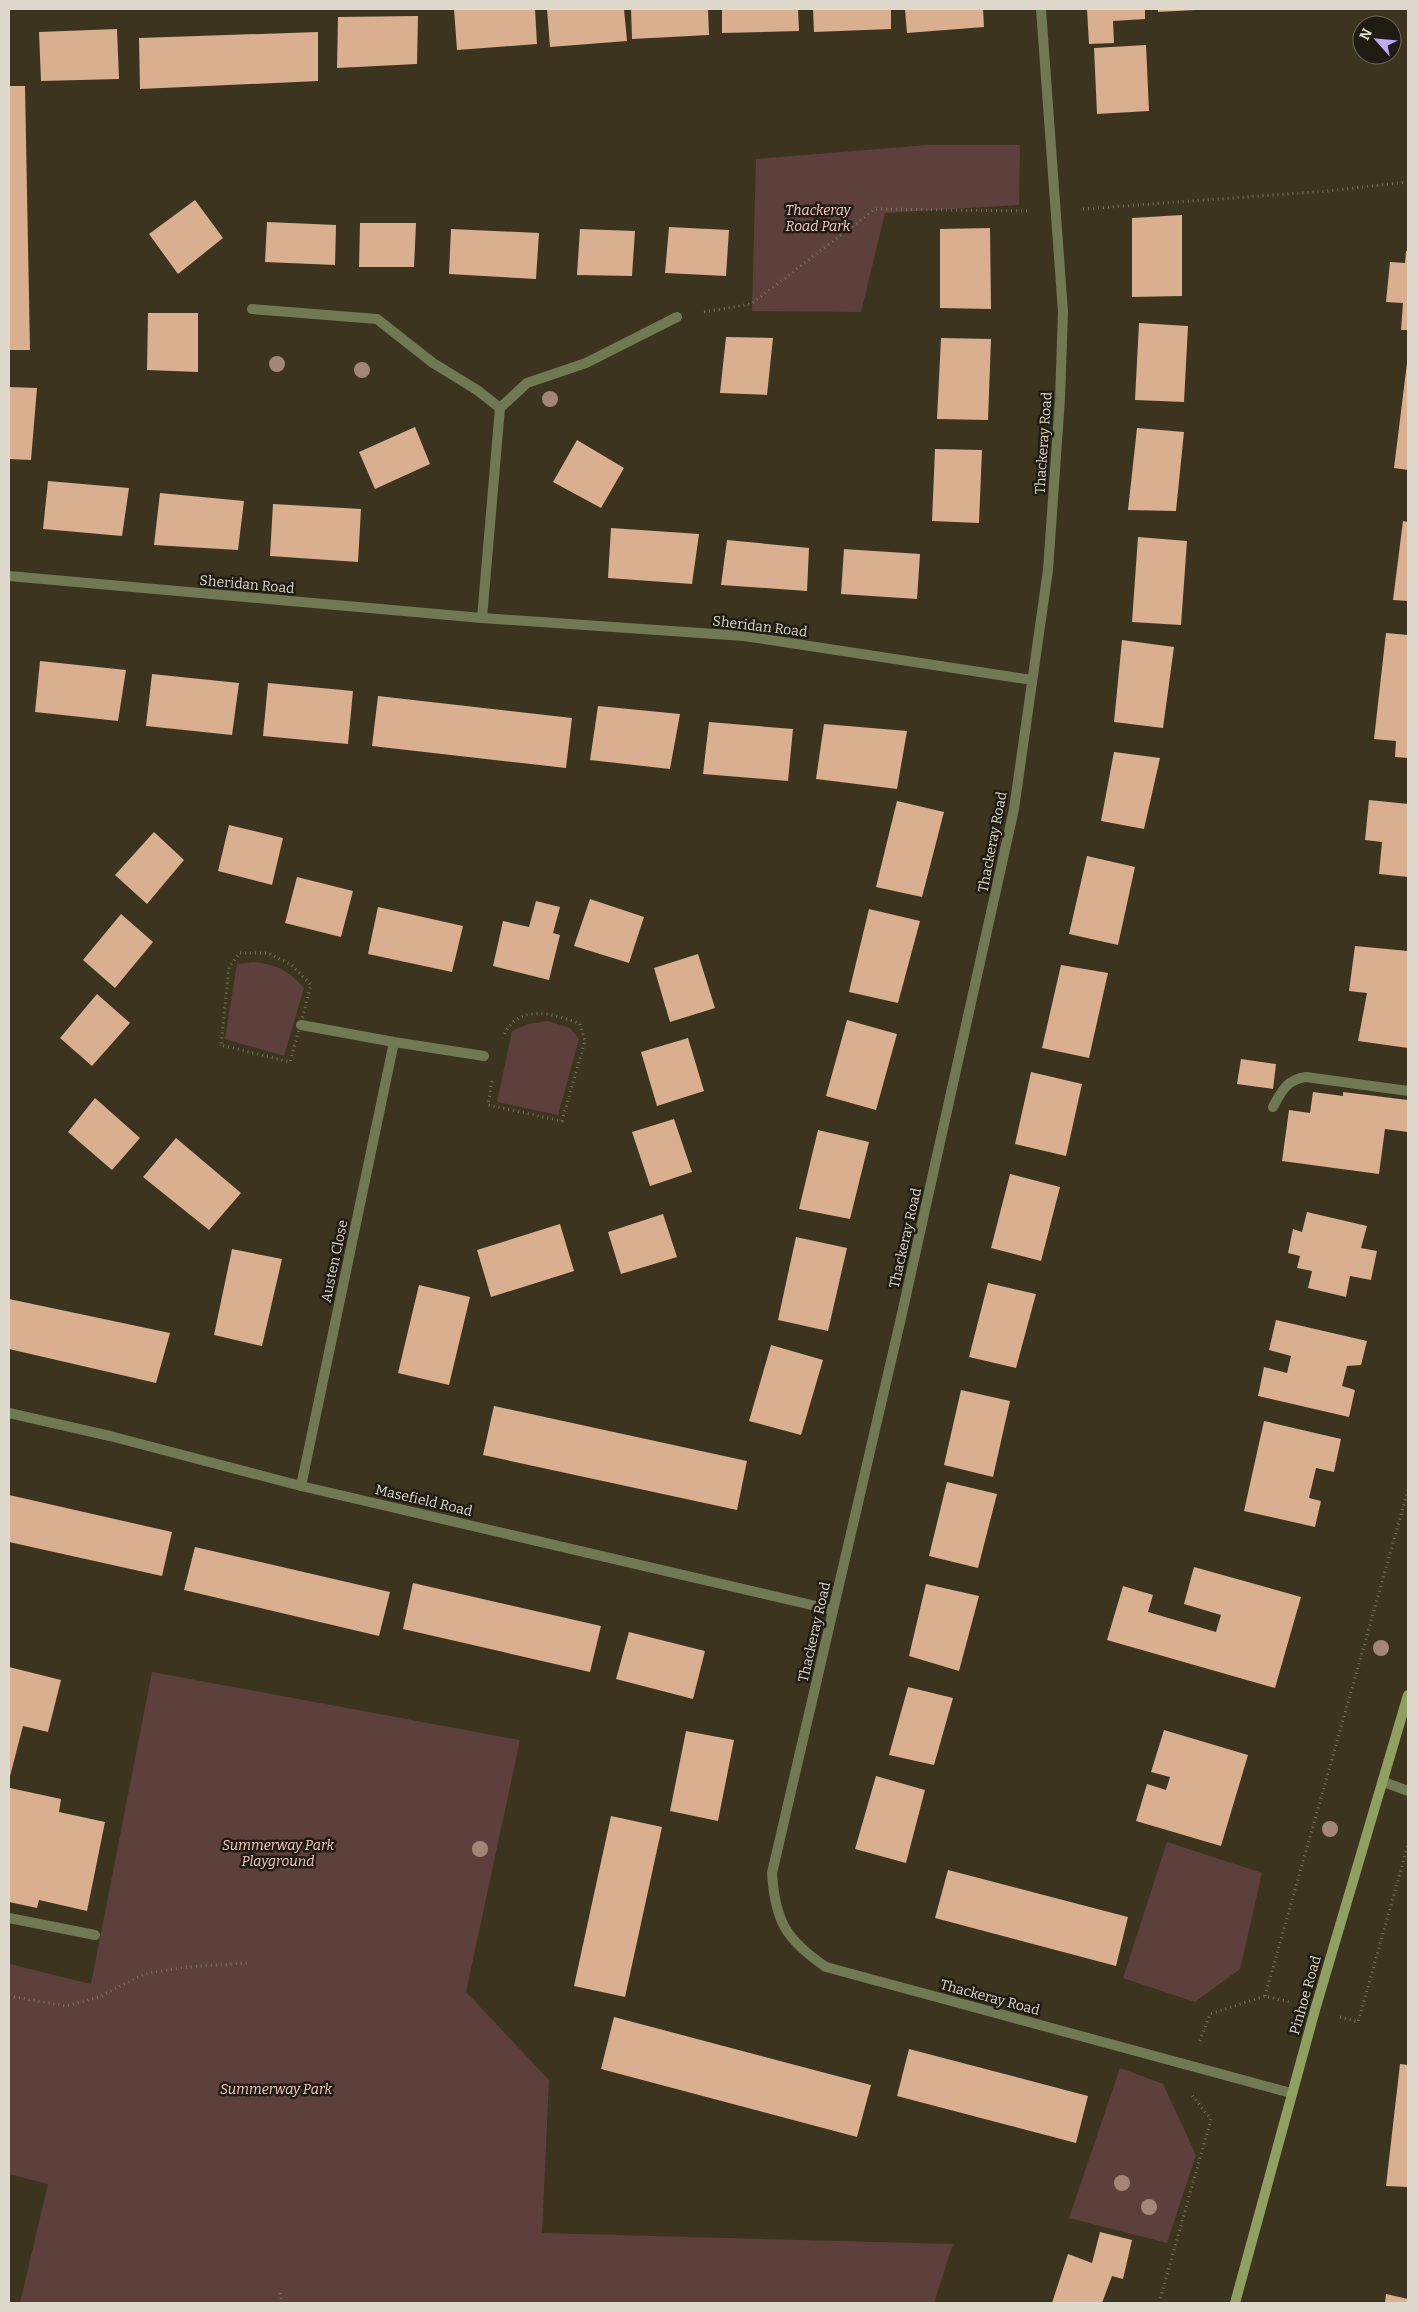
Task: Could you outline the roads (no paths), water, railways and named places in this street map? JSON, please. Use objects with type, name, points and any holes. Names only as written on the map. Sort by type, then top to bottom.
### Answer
[{"type":"main road","name":"Pinhoe Road","points":[[1234,2303],[1291,2093],[1384,1782],[1408,1695]]},
{"type":"street","name":"Thackeray Road","points":[[1041,9],[1063,312],[1060,399],[1048,570],[1014,809],[964,1040],[772,1873],[774,1904],[784,1926],[801,1950],[826,1967],[1291,2093]]},
{"type":"street","points":[[252,309],[376,319],[433,363],[477,390],[500,408]]},
{"type":"street","points":[[482,618],[500,408],[527,383],[586,363],[677,317]]},
{"type":"street","name":"Sheridan Road","points":[[9,576],[482,618],[744,636],[1032,680]]},
{"type":"street","points":[[301,1025],[484,1056]]},
{"type":"street","name":"Austen Close","points":[[301,1486],[394,1042]]},
{"type":"street","points":[[1273,1108],[1283,1089],[1296,1078],[1306,1077],[1408,1091]]},
{"type":"street","name":"Masefield Road","points":[[9,1414],[110,1436],[301,1486],[833,1610]]},
{"type":"street","points":[[1384,1782],[1408,1790]]},
{"type":"street","points":[[9,1918],[95,1935]]},
{"type":"park label","name":"Thackeray Road Park","points":[[818,218]]},
{"type":"park label","name":"Summerway Park Playground","points":[[278,1854]]},
{"type":"park label","name":"Summerway Park","points":[[276,2089]]}]
